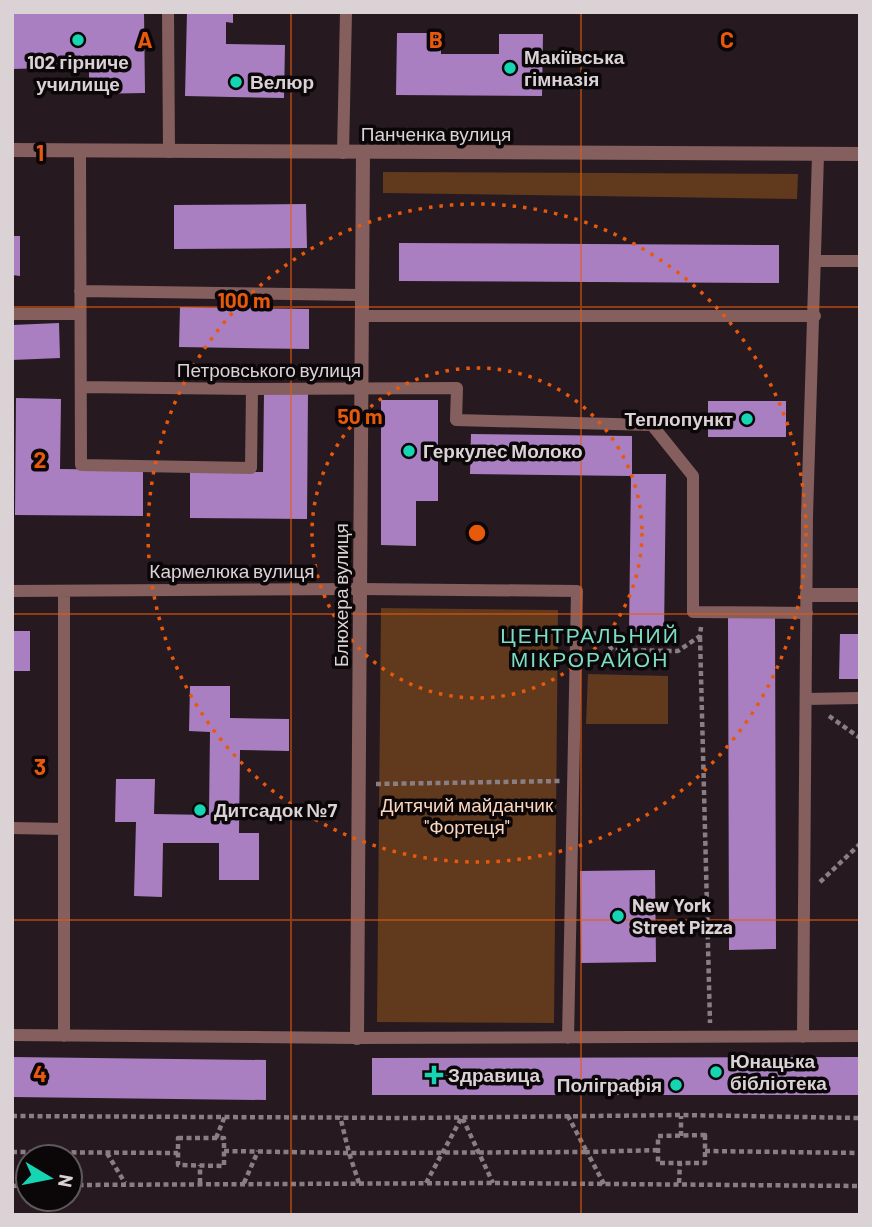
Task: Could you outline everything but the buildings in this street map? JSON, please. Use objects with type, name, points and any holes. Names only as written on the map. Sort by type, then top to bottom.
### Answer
[{"type":"street","name":"Панченка вулиця","points":[[12,150],[860,154]]},
{"type":"street","name":"Блюхера вулиця","points":[[357,1038],[363,153]]},
{"type":"street","points":[[807,595],[860,595]]},
{"type":"lane","points":[[168,12],[169,152]]},
{"type":"lane","points":[[344,153],[346,12]]},
{"type":"lane","points":[[80,152],[80,466],[251,468],[252,390]]},
{"type":"lane","points":[[803,1037],[807,595],[818,155]]},
{"type":"lane","points":[[816,261],[860,261]]},
{"type":"lane","points":[[80,291],[362,295]]},
{"type":"lane","points":[[12,314],[80,314]]},
{"type":"lane","points":[[362,316],[815,316]]},
{"type":"lane","name":"Петровського вулиця","points":[[80,387],[252,390],[457,388],[456,419],[652,425],[693,476],[693,612],[807,613]]},
{"type":"lane","name":"Кармелюка вулиця","points":[[12,591],[577,591],[568,1038]]},
{"type":"lane","points":[[64,591],[64,1036]]},
{"type":"lane","points":[[806,699],[860,698]]},
{"type":"lane","points":[[12,828],[64,829]]},
{"type":"lane","points":[[12,1035],[357,1038],[860,1036]]},
{"type":"path","points":[[700,636],[711,1037]]},
{"type":"path","points":[[806,699],[860,738]]},
{"type":"path","points":[[359,784],[564,781]]},
{"type":"path","points":[[804,898],[860,844]]},
{"type":"path","points":[[567,1115],[604,1184]]},
{"type":"path","points":[[681,1115],[681,1136]]},
{"type":"path","points":[[12,1116],[681,1115],[860,1118]]},
{"type":"path","points":[[216,1138],[225,1116]]},
{"type":"path","points":[[341,1116],[359,1183]]},
{"type":"path","points":[[426,1184],[463,1116]]},
{"type":"path","points":[[463,1116],[493,1183]]},
{"type":"path","points":[[705,1135],[705,1163],[658,1163],[658,1150],[658,1136],[705,1135]]},
{"type":"path","points":[[178,1138],[216,1138],[224,1138],[224,1166],[178,1165],[178,1138]]},
{"type":"path","points":[[224,1151],[349,1153],[658,1150]]},
{"type":"path","points":[[244,1183],[258,1151]]},
{"type":"path","points":[[705,1151],[860,1153]]},
{"type":"path","points":[[12,1152],[178,1153]]},
{"type":"path","points":[[107,1153],[126,1184]]},
{"type":"path","points":[[679,1183],[680,1163]]},
{"type":"path","points":[[200,1165],[200,1183]]},
{"type":"path","points":[[84,1185],[679,1183],[860,1186]]},
{"type":"green space","points":[[383,172],[798,174],[797,199],[383,193]]},
{"type":"green space","name":"Дитячий майданчик \"Фортеця\"","points":[[381,608],[558,610],[554,1023],[377,1022]]},
{"type":"green space","points":[[588,674],[668,676],[668,724],[586,724]]},
{"type":"place","name":"102 гірниче училище","points":[[78,40]]},
{"type":"place","name":"Макіївська гімназія","points":[[510,68]]},
{"type":"place","name":"Велюр","points":[[236,82]]},
{"type":"place","name":"Теплопункт","points":[[747,419]]},
{"type":"place","name":"Геркулес Молоко","points":[[409,451]]},
{"type":"place","name":"Дитсадок №7","points":[[200,810]]},
{"type":"place","name":"New York Street Pizza","points":[[618,916]]},
{"type":"place","name":"Юнацька бібліотека","points":[[716,1072]]},
{"type":"place","name":"Здравица","points":[[434,1075]]},
{"type":"place","name":"Поліграфія","points":[[676,1085]]},
{"type":"district","name":"ЦЕНТРАЛЬНИЙ МІКРОРАЙОН","points":[[590,648]]}]
